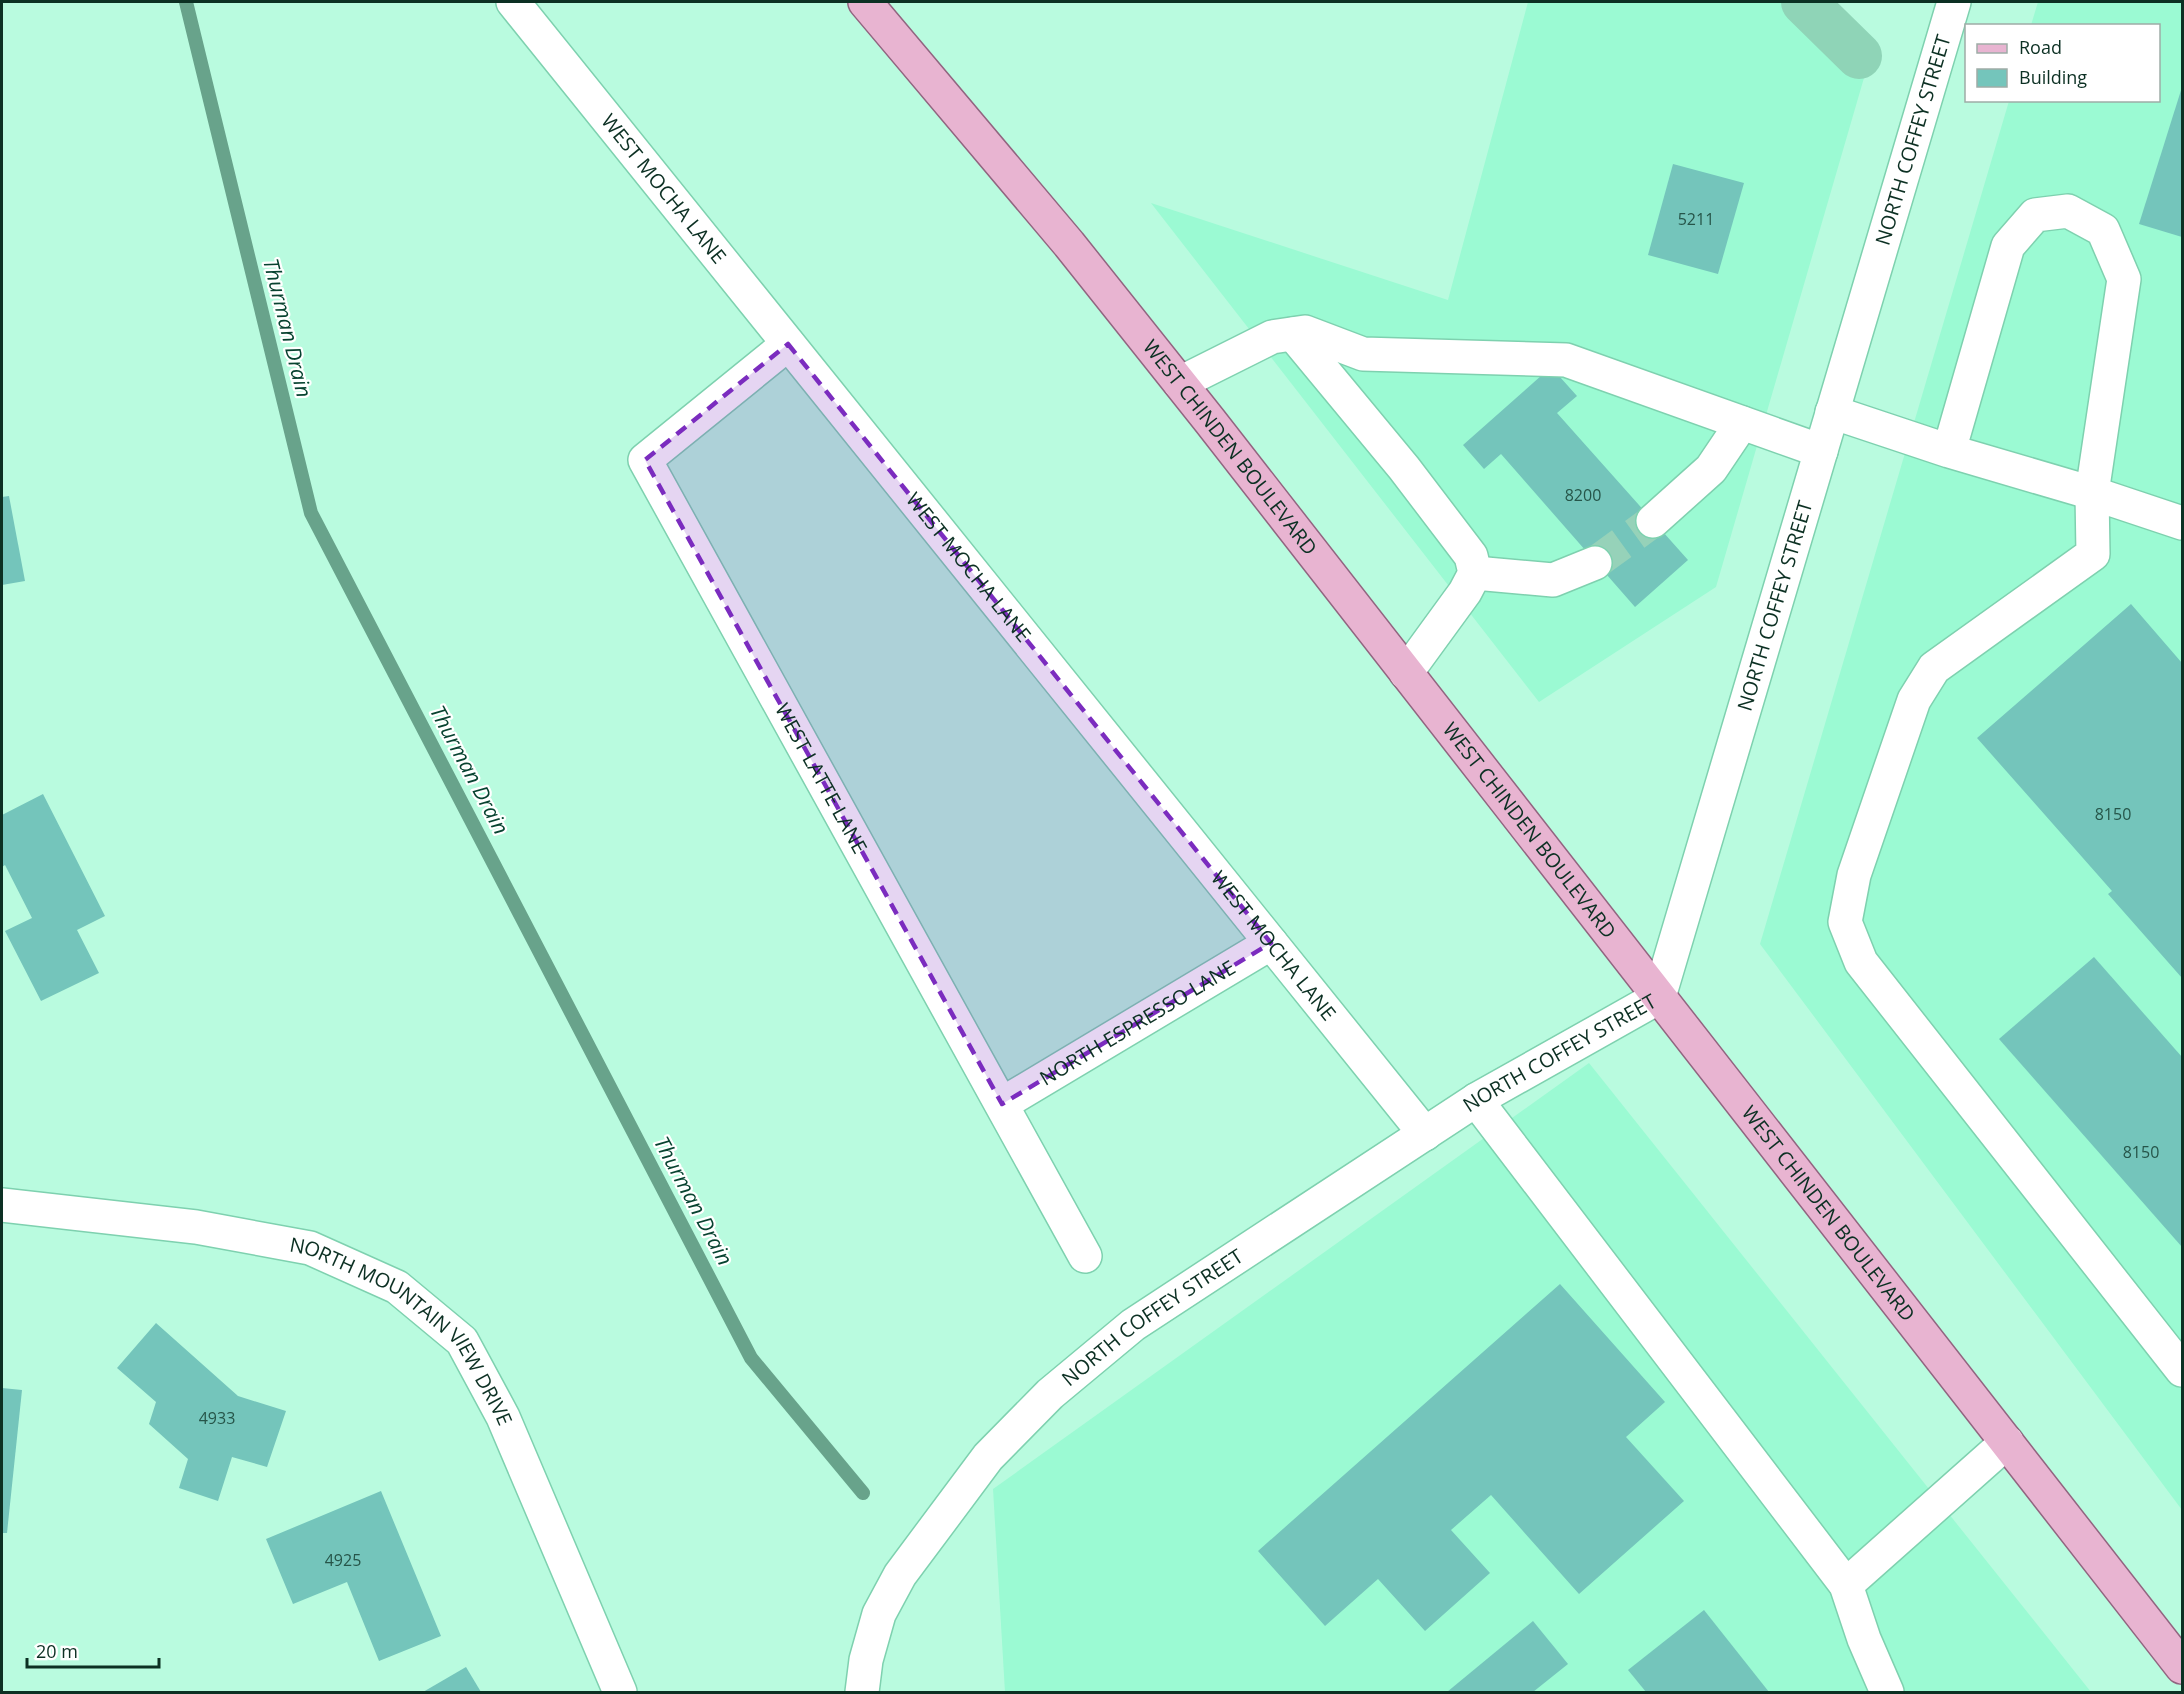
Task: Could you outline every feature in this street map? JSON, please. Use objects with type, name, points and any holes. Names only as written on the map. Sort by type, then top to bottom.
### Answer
[{"type":"main road","name":"WEST CHINDEN BOULEVARD","points":[[865,2],[1069,244],[1180,383],[2182,1667]]},
{"type":"street","name":"WEST MOCHA LANE","points":[[513,2],[1425,1134]]},
{"type":"street","name":"NORTH COFFEY STREET","points":[[862,1692],[866,1660],[879,1614],[900,1575],[988,1457],[1050,1394],[1133,1325],[1476,1100],[1659,997],[1954,2]]},
{"type":"street","points":[[1949,451],[2008,246],[2035,215],[2068,212],[2103,230],[2124,279],[2092,493],[2093,555],[1934,668],[1914,700],[1854,875],[1845,922],[1861,962],[2182,1370]]},
{"type":"street","points":[[1180,383],[1272,337],[1305,332],[1363,354],[1566,360],[1821,451]]},
{"type":"street","points":[[1293,334],[1404,468],[1471,556],[1475,573],[1465,592],[1406,673]]},
{"type":"street","name":"WEST LATTE LANE","points":[[788,344],[645,460],[1085,1256]]},
{"type":"street","points":[[1833,412],[1949,451],[2092,493],[2182,523]]},
{"type":"street","points":[[1653,521],[1711,469],[1742,423]]},
{"type":"street","points":[[1475,573],[1553,580],[1595,563]]},
{"type":"street","name":"NORTH ESPRESSO LANE","points":[[1002,1104],[1271,943]]},
{"type":"street","points":[[1476,1100],[1846,1585],[1864,1639],[1887,1692]]},
{"type":"street","name":"NORTH MOUNTAIN VIEW DRIVE","points":[[2,1205],[196,1227],[310,1248],[397,1287],[462,1341],[503,1417],[620,1692]]},
{"type":"street","points":[[1846,1585],[2007,1442]]},
{"type":"highlighted area","points":[[788,344],[1271,943],[1002,1104],[645,460]]},
{"type":"shaded area","points":[[1528,2],[1821,2],[1875,40],[1716,587],[1539,702],[1151,203],[1448,300]]},
{"type":"shaded area","points":[[2038,2],[2182,2],[2182,1510],[1760,944],[2009,102],[2160,102],[2160,24],[2031,24]]},
{"type":"shaded area","points":[[1589,1063],[2091,1692],[1005,1692],[993,1489]]},
{"type":"building","points":[[2182,87],[2182,237],[2139,224]]},
{"type":"building","points":[[1673,164],[1744,183],[1718,274],[1648,255]]},
{"type":"building","points":[[1551,367],[1577,396],[1557,413],[1688,560],[1635,607],[1501,454],[1484,469],[1463,445]]},
{"type":"building","points":[[9,496],[25,581],[2,585],[2,497]]},
{"type":"building","points":[[2131,604],[2182,663],[2182,978],[2108,894],[2112,891],[1977,738]]},
{"type":"building","points":[[43,794],[105,916],[77,930],[99,973],[41,1001],[5,931],[32,918],[5,865],[2,867],[2,815]]},
{"type":"building","points":[[2094,957],[2182,1057],[2182,1247],[1999,1039]]},
{"type":"building","points":[[1560,1284],[1665,1402],[1626,1437],[1684,1501],[1579,1594],[1491,1495],[1451,1530],[1490,1573],[1425,1631],[1378,1579],[1325,1626],[1258,1551]]},
{"type":"building","points":[[156,1323],[238,1396],[286,1411],[267,1467],[232,1457],[218,1501],[179,1488],[188,1459],[149,1424],[156,1402],[117,1368]]},
{"type":"building","points":[[2,1388],[22,1390],[7,1533],[2,1533]]},
{"type":"building","points":[[381,1491],[441,1636],[379,1661],[347,1582],[293,1604],[266,1539]]},
{"type":"building","points":[[1704,1610],[1769,1692],[1646,1692],[1628,1670]]},
{"type":"building","points":[[1533,1621],[1568,1664],[1533,1692],[1447,1692]]},
{"type":"building","points":[[466,1667],[481,1692],[423,1692]]},
{"type":"waterway","name":"Thurman Drain","points":[[186,2],[311,513],[751,1358],[863,1493]]},
{"type":"waterway","points":[[1804,2],[1859,56]]},
{"type":"tunnel","points":[[1595,563],[1653,521]]}]
